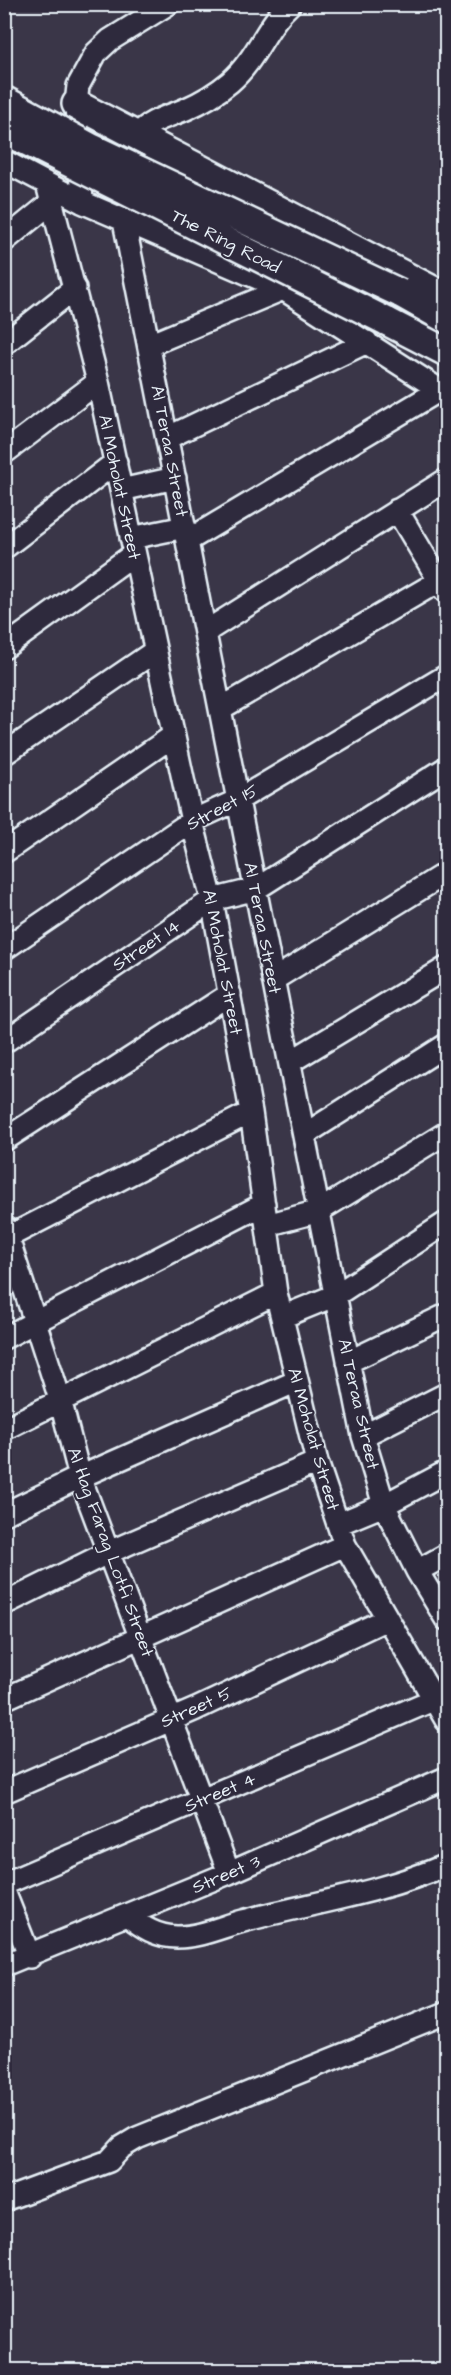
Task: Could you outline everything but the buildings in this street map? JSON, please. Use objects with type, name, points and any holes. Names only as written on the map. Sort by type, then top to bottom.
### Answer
[{"type":"main road","name":"The Ring Road","points":[[4,100],[92,148],[400,293],[447,319]]},
{"type":"main road","points":[[76,104],[447,297]]},
{"type":"main road","name":"The Ring Road","points":[[4,130],[447,352]]},
{"type":"street","points":[[82,202],[76,104],[78,86],[96,53],[110,40],[168,4]]},
{"type":"street","points":[[138,135],[156,119],[193,106],[231,81],[256,54],[275,21],[290,4]]},
{"type":"street","points":[[4,161],[50,193],[82,202],[283,290],[444,392],[186,534],[132,546],[4,648]]},
{"type":"street","points":[[4,241],[50,193]]},
{"type":"street","name":"Al Moholat Street","points":[[50,193],[98,382],[173,736],[212,900],[251,1112],[276,1293],[317,1462],[345,1545],[447,1720]]},
{"type":"street","name":"Al Teraa Street","points":[[124,221],[363,1436],[384,1504],[417,1571],[447,1619]]},
{"type":"street","points":[[4,344],[75,288]]},
{"type":"street","points":[[149,345],[283,290]]},
{"type":"street","points":[[167,438],[367,342]]},
{"type":"street","points":[[4,453],[98,382]]},
{"type":"street","points":[[4,548],[116,462]]},
{"type":"street","points":[[121,490],[175,478]]},
{"type":"street","points":[[205,632],[447,480]]},
{"type":"street","points":[[220,709],[444,584],[397,510]]},
{"type":"street","points":[[4,754],[155,651]]},
{"type":"street","name":"Street 15","points":[[4,949],[192,821],[238,801],[447,676]]},
{"type":"street","points":[[4,852],[173,736]]},
{"type":"street","name":"Street 14","points":[[4,1042],[212,900],[256,889],[447,768]]},
{"type":"street","points":[[273,980],[447,873]]},
{"type":"street","points":[[290,1062],[447,968]]},
{"type":"street","points":[[4,1140],[230,994]]},
{"type":"street","points":[[304,1135],[447,1045]]},
{"type":"street","points":[[6,1234],[251,1112]]},
{"type":"street","points":[[4,1338],[266,1214],[319,1211],[447,1133]]},
{"type":"street","points":[[282,1317],[336,1295],[447,1223]]},
{"type":"street","name":"Al Hag Farag Lotfi Street","points":[[6,1234],[60,1399],[80,1477],[229,1873]]},
{"type":"street","points":[[4,1429],[276,1293]]},
{"type":"street","points":[[348,1362],[447,1315]]},
{"type":"street","points":[[4,1515],[80,1477],[297,1382]]},
{"type":"street","points":[[363,1436],[447,1394]]},
{"type":"street","points":[[4,1604],[107,1553],[317,1462]]},
{"type":"street","points":[[338,1524],[447,1472]]},
{"type":"street","points":[[4,1699],[142,1639],[345,1545]]},
{"type":"street","points":[[417,1571],[447,1555]]},
{"type":"street","name":"Street 5","points":[[4,1792],[196,1709],[387,1619]]},
{"type":"street","name":"Street 4","points":[[4,1884],[435,1699]]},
{"type":"street","name":"Street 3","points":[[4,1965],[30,1957],[229,1873],[447,1778]]},
{"type":"street","points":[[127,1916],[158,1934],[175,1937],[193,1936],[243,1921],[381,1888],[447,1865]]},
{"type":"street","points":[[4,1891],[30,1957]]},
{"type":"street","points":[[4,2200],[110,2161],[122,2147],[137,2138],[447,2013]]}]
